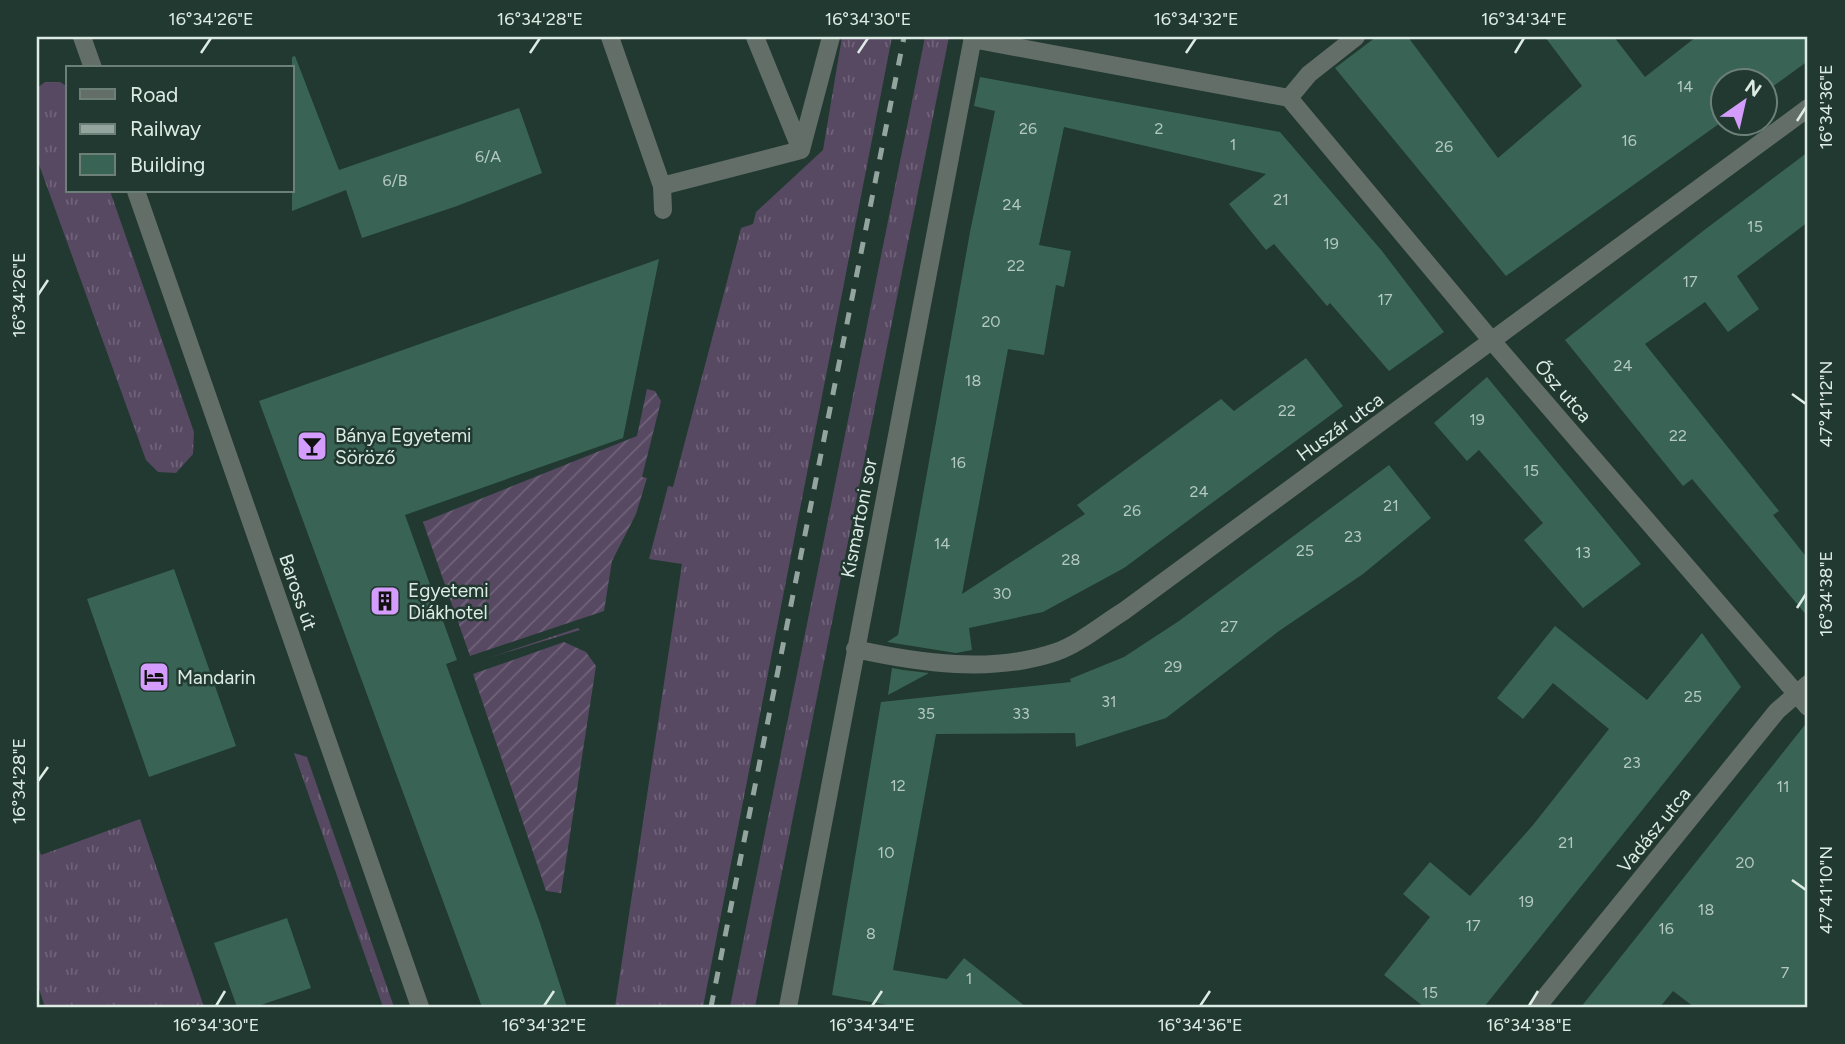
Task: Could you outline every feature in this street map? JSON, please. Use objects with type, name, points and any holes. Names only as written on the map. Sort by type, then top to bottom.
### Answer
[{"type":"street","points":[[82,37],[92,66]]},
{"type":"street","points":[[610,37],[662,186],[663,210]]},
{"type":"street","points":[[755,37],[801,150]]},
{"type":"street","points":[[801,150],[831,37]]},
{"type":"street","points":[[973,38],[1289,98],[1308,74],[1356,37]]},
{"type":"street","name":"Kismartoni sor","points":[[788,1007],[973,38]]},
{"type":"street","name":"Ősz utca","points":[[1289,98],[1492,341],[1804,695]]},
{"type":"street","name":"Huszár utca","points":[[855,649],[945,663],[1004,664],[1058,652],[1125,611],[1808,108]]},
{"type":"street","points":[[662,186],[801,150]]},
{"type":"street","name":"Baross út","points":[[136,192],[420,1007]]},
{"type":"street","name":"Vadász utca","points":[[1537,1007],[1777,711],[1804,695]]},
{"type":"green space","points":[[842,37],[892,37],[703,1007],[615,1007],[682,564],[649,559],[668,486],[673,487],[741,228],[753,224],[756,212],[823,150]]},
{"type":"green space","points":[[925,37],[949,37],[755,1007],[730,1007]]},
{"type":"green space","points":[[45,82],[60,82],[66,86],[66,192],[110,192],[194,432],[193,454],[176,473],[158,472],[146,460],[37,159],[37,88]]},
{"type":"green space","points":[[647,389],[655,391],[661,401],[642,477],[647,478],[636,514],[612,561],[604,611],[470,656],[423,522],[637,436]]},
{"type":"green space","points":[[578,628],[580,630],[488,658]]},
{"type":"green space","points":[[564,642],[586,652],[596,666],[561,893],[546,891],[473,674]]},
{"type":"green space","points":[[294,753],[307,757],[394,1007],[383,1007]]},
{"type":"green space","points":[[140,819],[204,1007],[45,1007],[37,983],[37,844],[41,855]]},
{"type":"building","points":[[1376,37],[1408,37],[1498,158],[1582,86],[1545,37],[1614,37],[1645,77],[1696,37],[1808,37],[1808,61],[1778,83],[1778,66],[1708,66],[1708,132],[1506,276],[1335,68]]},
{"type":"building","points":[[295,56],[342,178],[339,170],[519,108],[542,173],[457,206],[362,238],[346,190],[292,211],[292,57]]},
{"type":"building","points":[[980,77],[1280,132],[1382,251],[1444,332],[1389,371],[1330,303],[1327,306],[1274,244],[1266,250],[1229,204],[1266,174],[1064,127],[1039,245],[1071,251],[1064,287],[1056,285],[1044,355],[1008,349],[962,594],[1085,514],[1077,505],[1221,399],[1234,411],[1306,358],[1343,406],[1124,568],[1043,612],[969,628],[972,650],[956,653],[887,642],[898,635],[970,232],[995,111],[974,106]]},
{"type":"building","points":[[1808,152],[1808,222],[1737,276],[1759,309],[1728,332],[1705,302],[1645,344],[1779,511],[1773,515],[1808,559],[1808,617],[1692,479],[1683,486],[1565,340]]},
{"type":"building","name":"Egyetemi Diákhotel","points":[[659,259],[623,438],[405,515],[457,660],[446,664],[540,923],[567,1007],[482,1007],[259,401]]},
{"type":"building","points":[[1487,377],[1641,564],[1583,608],[1524,540],[1543,523],[1479,450],[1467,461],[1434,423]]},
{"type":"building","points":[[1389,465],[1431,518],[1363,574],[1279,631],[1166,718],[1076,747],[1075,733],[936,734],[893,970],[947,979],[964,958],[1026,1007],[899,1007],[832,995],[881,702],[1071,682],[1070,679],[1124,657],[1179,621]]},
{"type":"building","points":[[174,569],[236,746],[149,777],[87,599]]},
{"type":"building","points":[[1555,626],[1647,700],[1702,633],[1741,687],[1484,1007],[1424,1007],[1384,975],[1430,917],[1403,894],[1430,862],[1470,896],[1533,825],[1609,729],[1553,683],[1523,719],[1497,698]]},
{"type":"building","points":[[892,668],[903,670],[929,673],[888,695]]},
{"type":"building","points":[[1808,721],[1808,1007],[1694,1007],[1673,991],[1660,1007],[1581,1007]]},
{"type":"building","points":[[287,918],[311,988],[255,1007],[237,1007],[214,943]]},
{"type":"railway","points":[[711,1007],[904,37]]},
{"type":"place","name":"Bánya Egyetemi Söröző","points":[[312,446]]},
{"type":"place","name":"Egyetemi Diákhotel","points":[[385,601]]},
{"type":"place","name":"Mandarin","points":[[154,677]]}]
